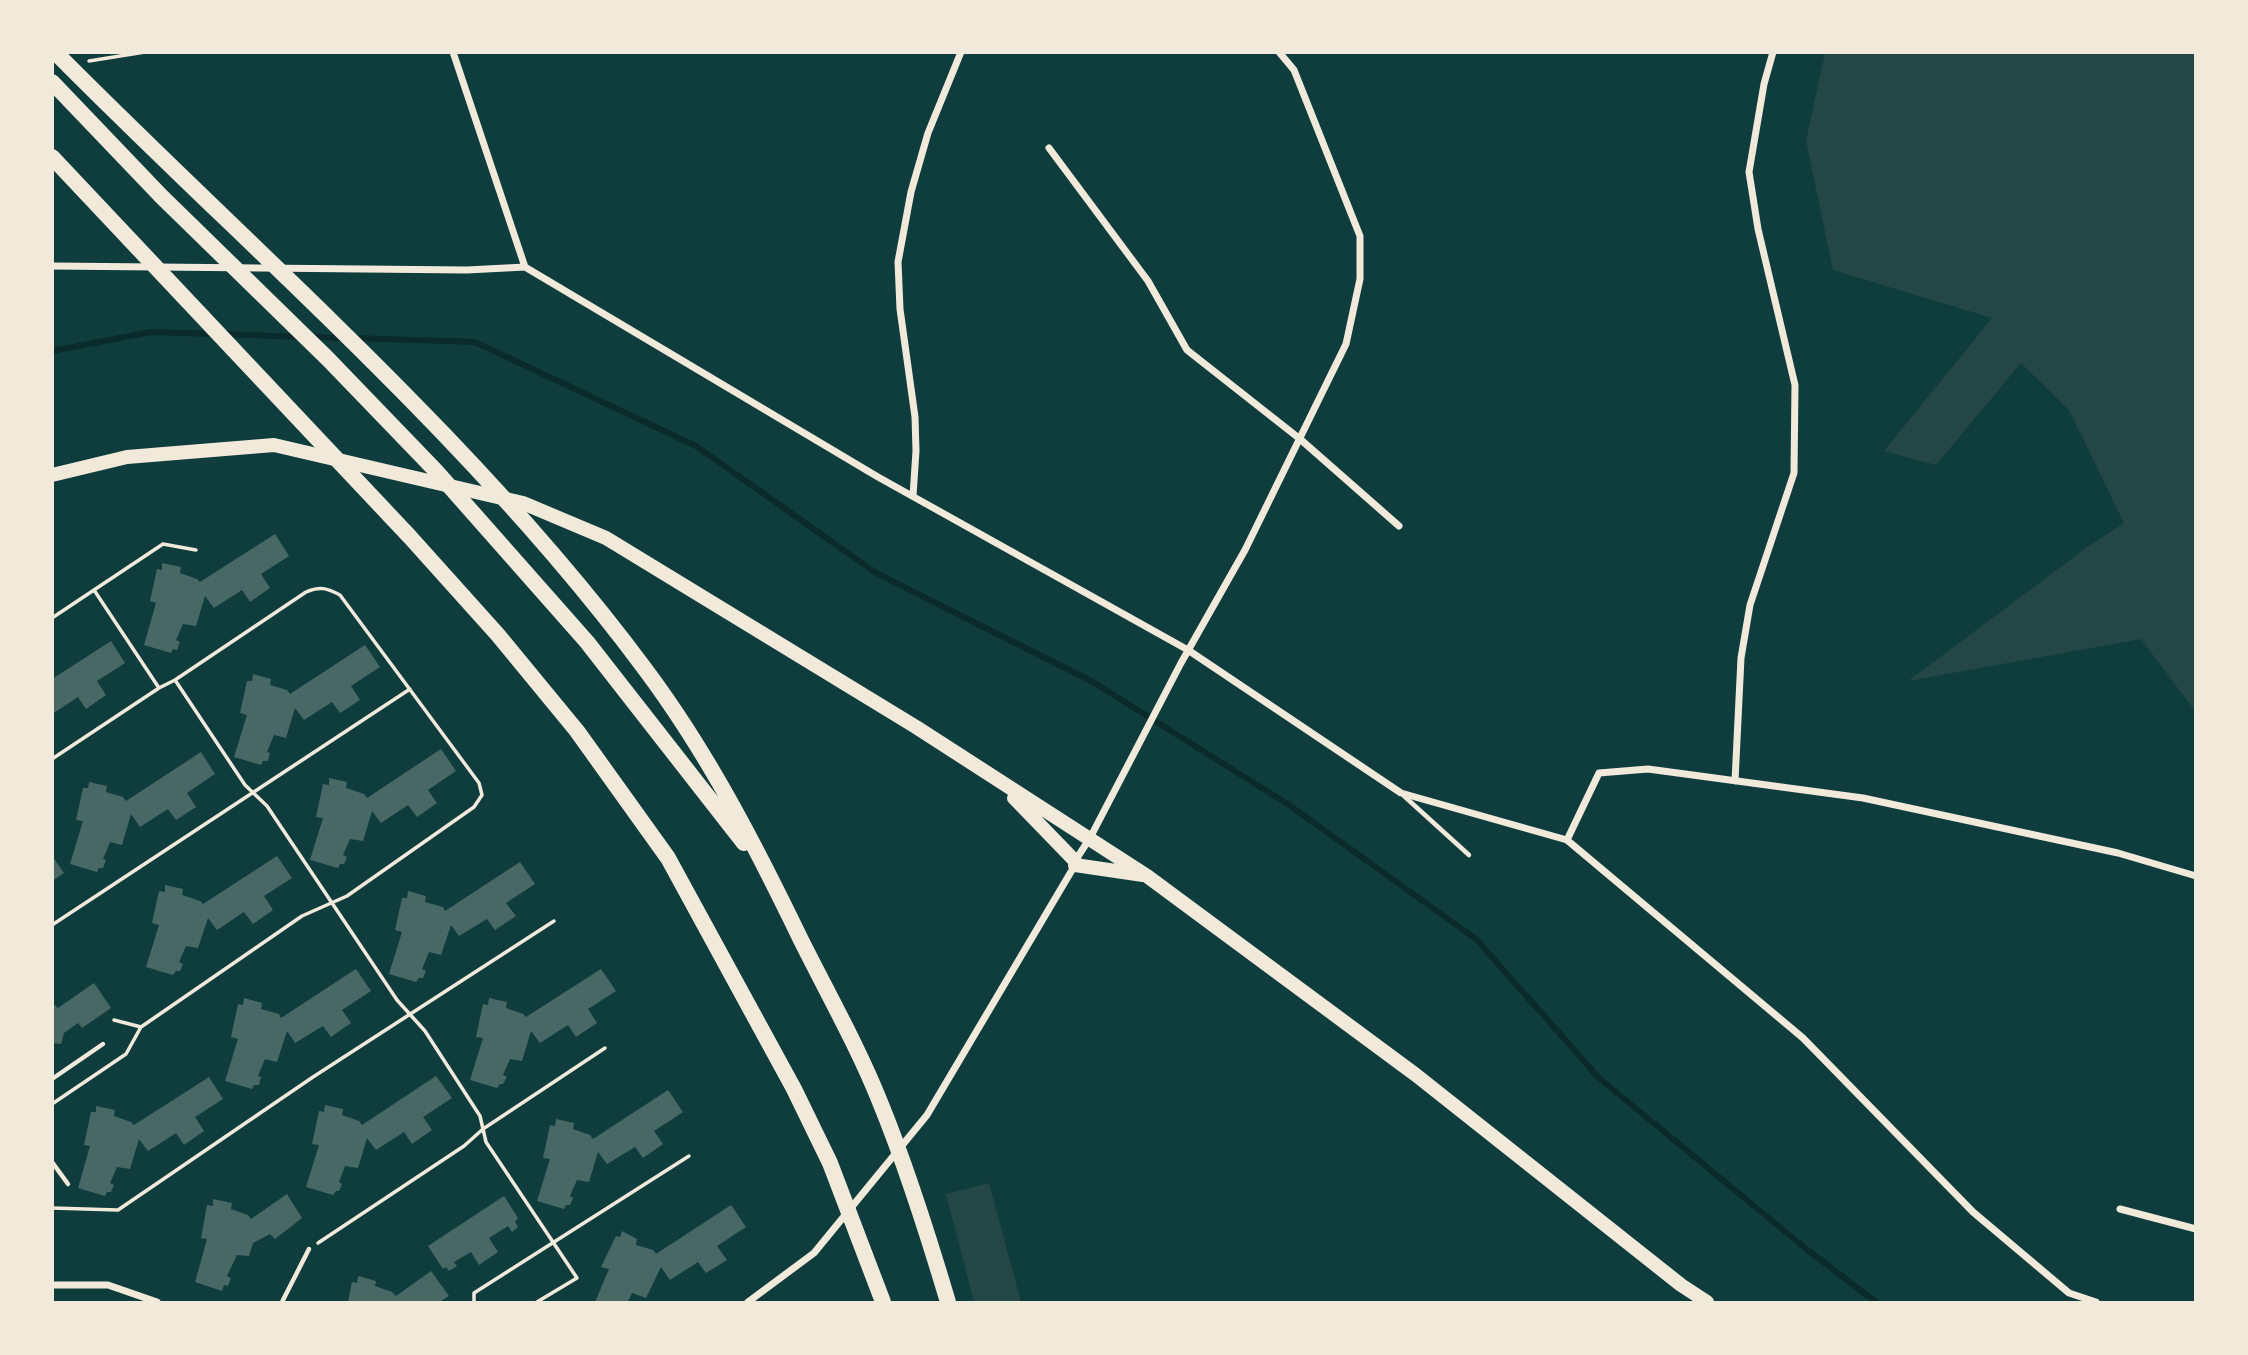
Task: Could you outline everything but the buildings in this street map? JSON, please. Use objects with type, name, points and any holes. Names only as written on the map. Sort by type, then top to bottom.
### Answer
[{"type":"highway","points":[[55,52],[450,440],[538,536],[646,670],[719,780],[771,878],[879,1099],[919,1201],[948,1303]]},
{"type":"highway","points":[[52,82],[161,196],[328,359],[436,471],[587,642],[771,878]]},
{"type":"highway","points":[[52,157],[311,430],[498,635],[577,731],[668,858],[787,1077],[830,1163],[883,1303]]},
{"type":"main road","points":[[52,475],[127,457],[274,445],[523,503],[606,538],[916,727],[1147,876],[1416,1074],[1707,1303]]},
{"type":"main road","points":[[999,782],[1075,863],[1147,876]]},
{"type":"street","points":[[453,52],[525,267]]},
{"type":"street","points":[[913,496],[915,417],[900,309],[898,262],[911,192],[928,133],[961,52]]},
{"type":"street","points":[[748,1303],[814,1253],[927,1115],[1090,838],[1181,663],[1245,550],[1346,344],[1360,279],[1360,236],[1294,70],[1279,52]]},
{"type":"street","points":[[1735,781],[1741,658],[1750,605],[1794,473],[1795,385],[1758,229],[1749,172],[1773,52]]},
{"type":"street","points":[[1049,148],[1148,281],[1187,350],[1300,439],[1399,526]]},
{"type":"street","points":[[52,266],[467,271],[525,267],[913,496],[1188,650],[1401,793],[1567,840],[1803,1038],[1973,1212],[2069,1293],[2096,1303]]},
{"type":"street","points":[[1567,840],[1599,773],[1648,769],[1863,798],[2118,853],[2196,876]]},
{"type":"street","points":[[2120,1209],[2196,1229]]},
{"type":"street","points":[[52,1285],[108,1285],[157,1303]]},
{"type":"lane","points":[[1401,793],[1469,855]]},
{"type":"lane","points":[[52,1079],[103,1044]]},
{"type":"lane","points":[[52,1162],[68,1184]]},
{"type":"lane","points":[[282,1303],[309,1250]]},
{"type":"path","points":[[79,63],[145,52]]},
{"type":"path","points":[[52,618],[163,544],[196,550]]},
{"type":"path","points":[[52,759],[159,688],[176,680],[306,592],[318,587],[329,589],[340,596],[479,783],[482,795],[474,807],[346,896],[302,916],[141,1027],[126,1054],[52,1104]]},
{"type":"path","points":[[94,590],[159,688]]},
{"type":"path","points":[[176,680],[245,785],[267,806],[397,1000],[425,1031],[480,1116],[486,1142],[577,1278],[537,1303]]},
{"type":"path","points":[[52,925],[410,689]]},
{"type":"path","points":[[52,1208],[118,1210],[554,921]]},
{"type":"path","points":[[114,1020],[141,1027]]},
{"type":"path","points":[[309,1250],[605,1048]]},
{"type":"path","points":[[474,1303],[474,1293],[689,1156]]},
{"type":"shaded area","points":[[1825,53],[2195,53],[2195,708],[2141,639],[1908,681],[2086,548],[2124,523],[2069,410],[2021,363],[1936,465],[1884,451],[1992,318],[1833,270],[1806,141]]},
{"type":"shaded area","points":[[989,1183],[1021,1302],[974,1302],[946,1194]]},
{"type":"waterway","points":[[52,351],[151,332],[213,334]]},
{"type":"waterway","points":[[224,334],[301,337]]},
{"type":"waterway","points":[[311,337],[343,338]]},
{"type":"waterway","points":[[353,338],[475,342],[696,446],[876,573],[1093,682],[1289,805],[1476,939],[1599,1078],[1805,1248],[1876,1302]]}]
